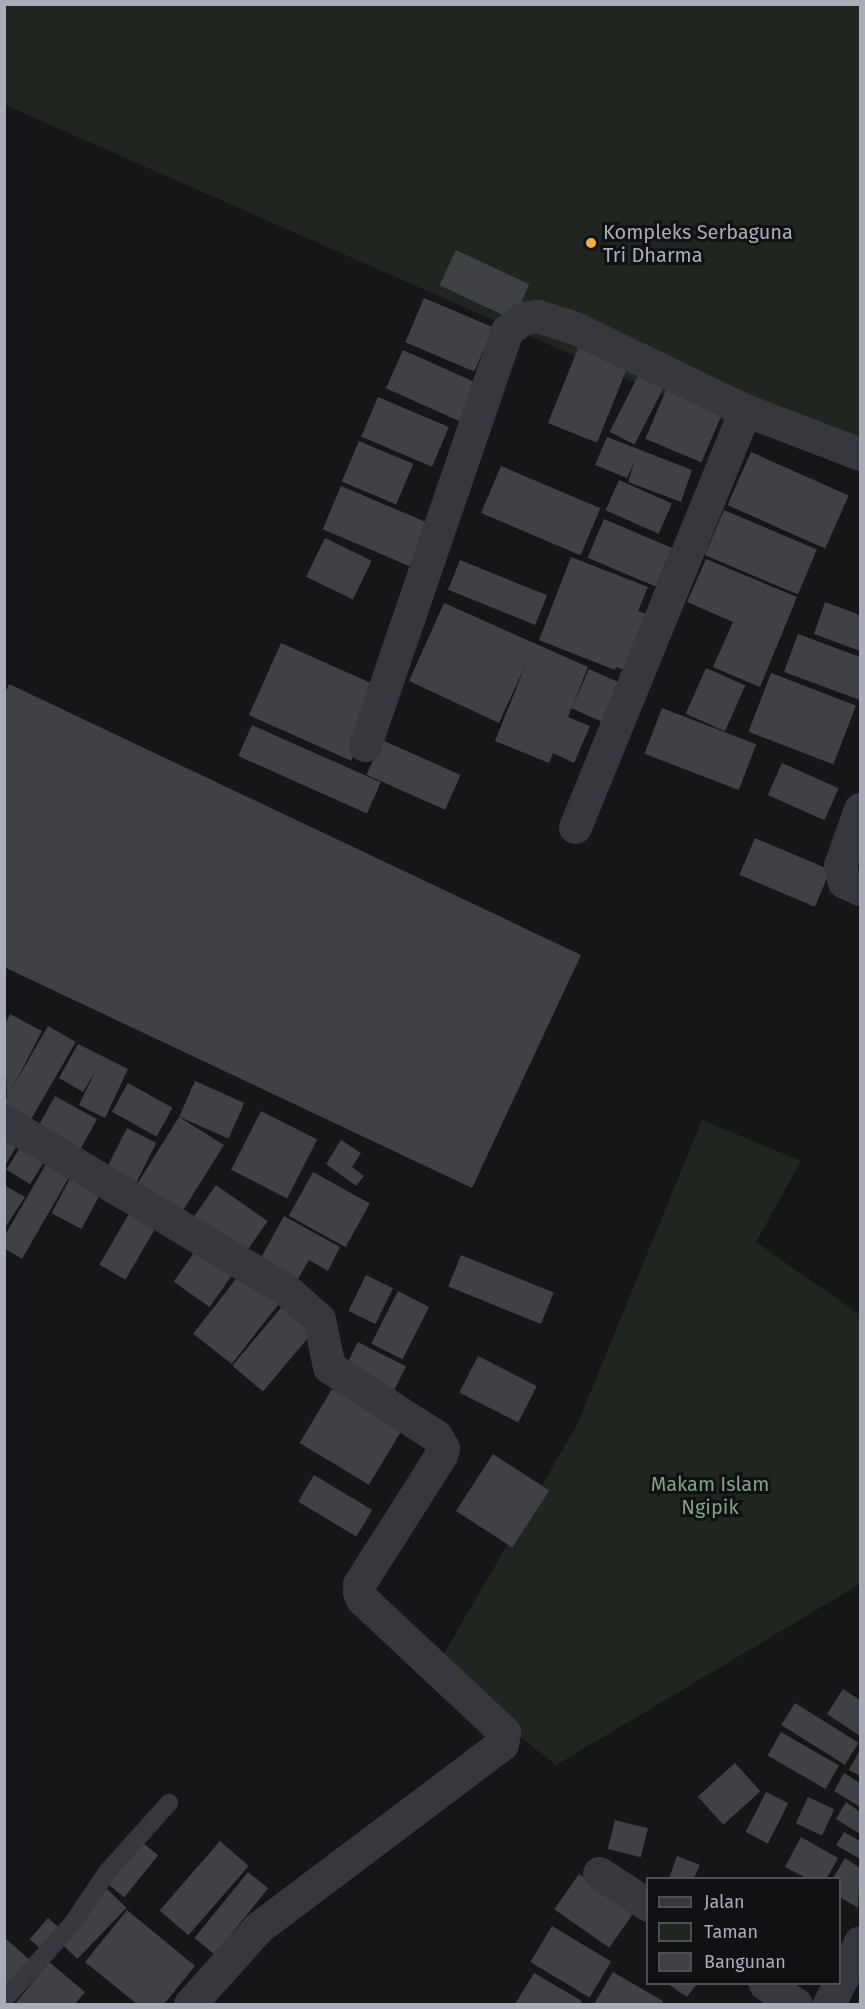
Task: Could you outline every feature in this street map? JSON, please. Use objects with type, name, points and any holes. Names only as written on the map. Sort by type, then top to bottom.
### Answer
[{"type":"street","points":[[365,745],[511,324],[523,318],[538,316],[575,328],[744,410],[861,454]]},
{"type":"street","points":[[574,827],[744,410]]},
{"type":"street","points":[[861,809],[840,865],[844,882],[861,889]]},
{"type":"street","points":[[4,1121],[285,1289],[319,1319],[329,1367],[436,1436],[443,1448],[441,1455],[358,1584],[359,1592],[362,1599],[504,1732],[502,1744],[258,1928],[190,2004]]},
{"type":"street","points":[[599,1873],[646,1904]]},
{"type":"street","points":[[841,1981],[861,1942]]},
{"type":"street","points":[[768,1985],[796,2004]]},
{"type":"street","points":[[829,2004],[839,1985]]},
{"type":"lane","points":[[4,2000],[72,1924],[107,1872],[170,1803]]},
{"type":"green space","name":"Kompleks Serbaguna Tri Dharma","points":[[5,5],[860,5],[860,467],[718,419],[5,105]]},
{"type":"green space","name":"Makam Islam Ngipik","points":[[702,1120],[801,1161],[756,1242],[860,1315],[860,1584],[556,1765],[435,1669],[577,1425]]},
{"type":"building","points":[[456,250],[529,284],[513,320],[440,285]]},
{"type":"building","points":[[424,298],[493,327],[474,371],[405,342]]},
{"type":"building","points":[[579,346],[628,366],[597,443],[548,423]]},
{"type":"building","points":[[403,350],[486,387],[469,425],[386,388]]},
{"type":"building","points":[[640,372],[665,385],[635,444],[610,432]]},
{"type":"building","points":[[666,390],[722,414],[701,463],[645,439]]},
{"type":"building","points":[[378,397],[449,427],[432,467],[361,437]]},
{"type":"building","points":[[607,437],[692,470],[681,502],[628,482],[635,460],[627,478],[595,465]]},
{"type":"building","points":[[359,441],[413,464],[396,505],[342,482]]},
{"type":"building","points":[[751,452],[849,496],[825,549],[727,505]]},
{"type":"building","points":[[501,466],[600,508],[580,555],[481,513]]},
{"type":"building","points":[[619,480],[672,504],[659,534],[606,510]]},
{"type":"building","points":[[341,486],[434,525],[416,569],[323,529]]},
{"type":"building","points":[[724,510],[817,549],[798,595],[705,555]]},
{"type":"building","points":[[604,519],[672,548],[656,587],[588,558]]},
{"type":"building","points":[[325,538],[372,561],[353,599],[306,577]]},
{"type":"building","points":[[571,557],[648,587],[638,611],[656,618],[634,674],[616,667],[615,670],[539,640]]},
{"type":"building","points":[[706,559],[797,597],[760,687],[713,667],[733,622],[687,602]]},
{"type":"building","points":[[460,560],[547,595],[535,625],[448,590]]},
{"type":"building","points":[[825,602],[860,615],[860,651],[814,634]]},
{"type":"building","points":[[444,603],[588,667],[568,717],[590,726],[574,763],[553,753],[549,763],[495,741],[526,664],[499,723],[409,681]]},
{"type":"building","points":[[798,634],[860,657],[860,700],[784,672]]},
{"type":"building","points":[[281,643],[383,689],[351,761],[249,715]]},
{"type":"building","points":[[706,668],[745,685],[725,731],[686,714]]},
{"type":"building","points":[[589,669],[621,683],[603,723],[572,708]]},
{"type":"building","points":[[771,673],[856,706],[833,764],[748,732]]},
{"type":"building","points":[[9,684],[581,955],[472,1188],[4,967],[4,695]]},
{"type":"building","points":[[662,708],[756,744],[739,790],[644,754]]},
{"type":"building","points":[[252,725],[381,782],[367,813],[238,756]]},
{"type":"building","points":[[382,740],[461,775],[445,810],[367,775]]},
{"type":"building","points":[[782,763],[839,788],[824,820],[768,795]]},
{"type":"building","points":[[755,838],[830,870],[815,907],[739,875]]},
{"type":"building","points":[[10,1014],[42,1031],[7,1098],[4,1026]]},
{"type":"building","points":[[48,1026],[76,1042],[29,1123],[4,1108],[4,1102]]},
{"type":"building","points":[[78,1044],[128,1069],[105,1118],[79,1105],[96,1070],[83,1092],[59,1078]]},
{"type":"building","points":[[195,1081],[244,1103],[228,1139],[179,1117]]},
{"type":"building","points":[[128,1083],[173,1108],[157,1137],[112,1112]]},
{"type":"building","points":[[55,1096],[97,1119],[79,1153],[37,1129]]},
{"type":"building","points":[[261,1111],[317,1140],[287,1198],[231,1170]]},
{"type":"building","points":[[179,1117],[224,1145],[178,1219],[133,1191]]},
{"type":"building","points":[[4,1125],[23,1136],[4,1167]]},
{"type":"building","points":[[127,1128],[156,1143],[136,1184],[106,1169]]},
{"type":"building","points":[[26,1138],[50,1153],[30,1184],[6,1169]]},
{"type":"building","points":[[341,1140],[361,1153],[352,1167],[364,1176],[356,1186],[326,1164]]},
{"type":"building","points":[[49,1159],[72,1172],[22,1259],[4,1248],[4,1237]]},
{"type":"building","points":[[75,1169],[105,1185],[82,1229],[52,1213]]},
{"type":"building","points":[[313,1172],[370,1204],[346,1247],[289,1216]]},
{"type":"building","points":[[4,1185],[25,1197],[4,1229]]},
{"type":"building","points":[[216,1185],[268,1221],[241,1260],[189,1224]]},
{"type":"building","points":[[134,1205],[160,1220],[125,1280],[100,1265]]},
{"type":"building","points":[[284,1216],[340,1247],[328,1271],[309,1260],[293,1287],[257,1265]]},
{"type":"building","points":[[200,1244],[236,1269],[210,1307],[174,1282]]},
{"type":"building","points":[[461,1255],[554,1292],[541,1324],[448,1287]]},
{"type":"building","points":[[243,1270],[282,1300],[232,1364],[193,1334]]},
{"type":"building","points":[[366,1275],[393,1288],[375,1324],[348,1311]]},
{"type":"building","points":[[398,1291],[429,1307],[402,1359],[371,1344]]},
{"type":"building","points":[[285,1303],[316,1329],[263,1392],[232,1366]]},
{"type":"building","points":[[358,1342],[406,1367],[392,1393],[344,1369]]},
{"type":"building","points":[[478,1356],[537,1386],[518,1422],[459,1393]]},
{"type":"building","points":[[332,1389],[401,1431],[369,1485],[300,1443]]},
{"type":"building","points":[[493,1454],[549,1490],[512,1548],[456,1511]]},
{"type":"building","points":[[314,1475],[372,1510],[356,1537],[298,1502]]},
{"type":"building","points":[[843,1689],[860,1700],[860,1736],[827,1714]]},
{"type":"building","points":[[795,1703],[859,1743],[845,1765],[781,1725]]},
{"type":"building","points":[[781,1732],[839,1766],[826,1789],[768,1755]]},
{"type":"building","points":[[860,1750],[860,1776],[849,1770]]},
{"type":"building","points":[[735,1763],[760,1791],[723,1825],[698,1796]]},
{"type":"building","points":[[844,1773],[860,1783],[860,1807],[834,1791]]},
{"type":"building","points":[[766,1792],[788,1803],[768,1843],[746,1832]]},
{"type":"building","points":[[808,1797],[834,1809],[822,1836],[796,1823]]},
{"type":"building","points":[[846,1802],[860,1812],[860,1834],[836,1819]]},
{"type":"building","points":[[615,1820],[648,1828],[641,1857],[608,1849]]},
{"type":"building","points":[[844,1832],[860,1841],[860,1859],[836,1845]]},
{"type":"building","points":[[801,1837],[838,1858],[828,1877],[804,1877],[785,1867]]},
{"type":"building","points":[[138,1839],[158,1855],[124,1897],[104,1881]]},
{"type":"building","points":[[220,1841],[249,1866],[188,1935],[160,1910]]},
{"type":"building","points":[[677,1856],[700,1865],[694,1877],[669,1877]]},
{"type":"building","points":[[845,1858],[860,1868],[858,1908],[841,1898],[841,1877],[834,1877]]},
{"type":"building","points":[[248,1872],[268,1888],[215,1954],[195,1938]]},
{"type":"building","points":[[579,1874],[634,1912],[609,1948],[554,1909]]},
{"type":"building","points":[[105,1887],[127,1908],[77,1959],[56,1938]]},
{"type":"building","points":[[127,1910],[195,1966],[164,2004],[137,2004],[85,1962]]},
{"type":"building","points":[[48,1918],[64,1932],[45,1953],[30,1939]]},
{"type":"building","points":[[552,1926],[611,1962],[590,1998],[530,1962]]},
{"type":"building","points":[[4,1937],[32,1962],[4,1993]]},
{"type":"building","points":[[49,1962],[85,1992],[75,2004],[15,2004]]},
{"type":"building","points":[[613,1972],[663,2001],[661,2004],[594,2004]]},
{"type":"building","points":[[534,1973],[582,2001],[580,2004],[515,2004]]},
{"type":"building","points":[[669,1985],[696,1985],[687,1997]]},
{"type":"place","name":"Kompleks Serbaguna Tri Dharma","points":[[591,243]]}]
